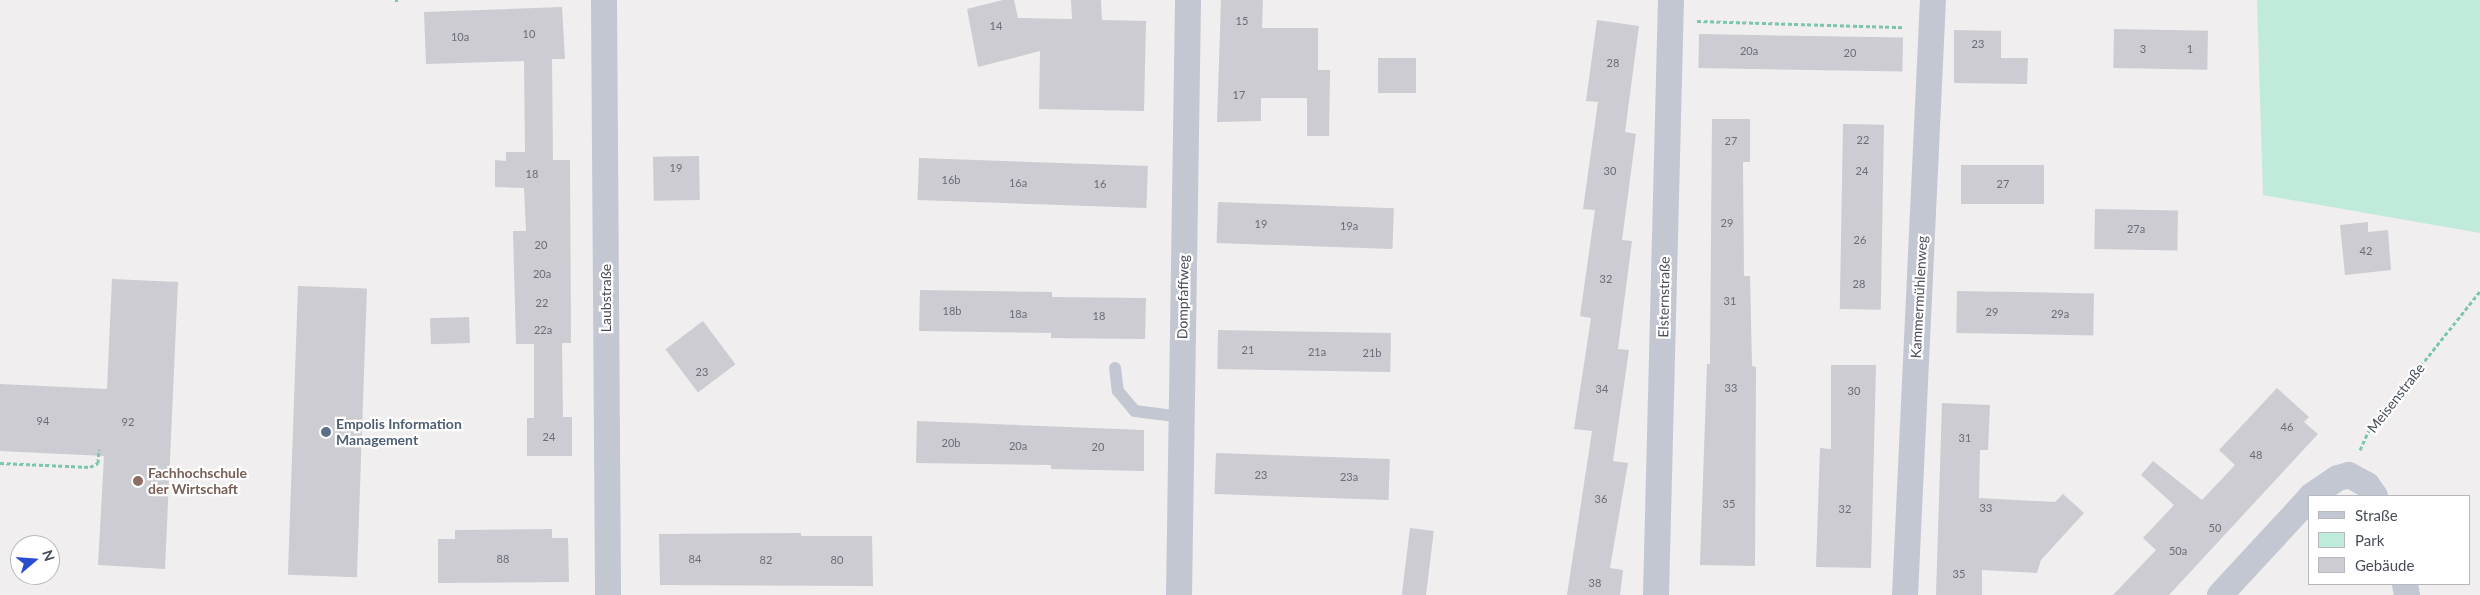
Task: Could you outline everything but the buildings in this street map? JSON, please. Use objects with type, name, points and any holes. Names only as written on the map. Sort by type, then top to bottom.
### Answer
[{"type":"street","name":"Laubstraße","points":[[604,0],[608,595]]},
{"type":"street","name":"Dompfaffweg","points":[[1178,595],[1188,0]]},
{"type":"street","name":"Kammermühlenweg","points":[[1905,595],[1933,0]]},
{"type":"street","name":"Elsternstraße","points":[[1656,595],[1671,10]]},
{"type":"street","points":[[2313,495],[2338,478],[2349,475],[2367,485],[2374,495]]},
{"type":"street","points":[[2220,595],[2308,499]]},
{"type":"lane","points":[[1115,368],[1118,391],[1135,411],[1181,417]]},
{"type":"path","points":[[1671,10],[1932,28]]},
{"type":"path","name":"Meisenstraße","points":[[2349,475],[2368,432],[2480,291]]},
{"type":"path","points":[[0,463],[90,467],[98,462],[99,449]]},
{"type":"green space","points":[[2257,0],[2480,0],[2480,233],[2263,195]]},
{"type":"place","name":"Empolis Information Management","points":[[326,432]]},
{"type":"place","name":"Fachhochschule der Wirtschaft","points":[[138,481]]}]
